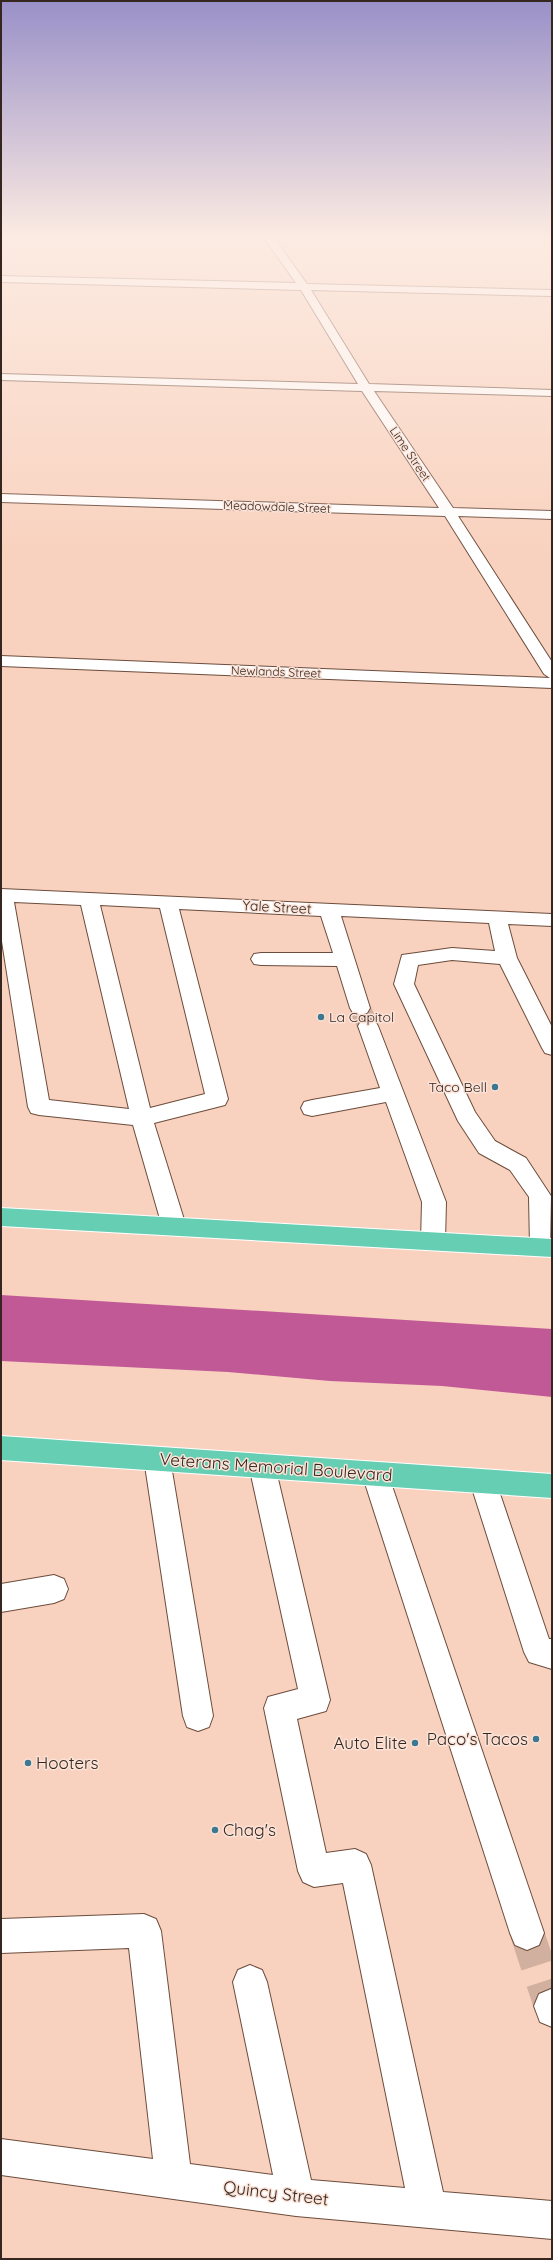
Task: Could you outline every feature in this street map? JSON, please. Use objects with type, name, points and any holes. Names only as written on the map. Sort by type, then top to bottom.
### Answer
[{"type":"main road","points":[[1,1217],[547,1247]]},
{"type":"main road","name":"Veterans Memorial Boulevard","points":[[1,1448],[552,1486]]},
{"type":"street","name":"Lime Street","points":[[337,340],[366,388],[450,512],[552,674]]},
{"type":"street","points":[[1,377],[552,393]]},
{"type":"street","name":"Meadowdale Street","points":[[1,498],[552,516]]},
{"type":"street","name":"Newlands Street","points":[[1,661],[552,683]]},
{"type":"street","points":[[3,895],[39,1107],[142,1118],[217,1099],[168,902]]},
{"type":"street","name":"Yale Street","points":[[3,895],[552,920]]},
{"type":"street","points":[[89,899],[142,1118],[174,1226]]},
{"type":"street","points":[[329,910],[364,1017],[434,1202],[433,1241]]},
{"type":"street","points":[[497,917],[507,958],[552,1048]]},
{"type":"street","points":[[507,958],[452,954],[408,960],[404,984],[466,1115],[487,1147],[518,1164],[540,1196],[547,1247]]},
{"type":"street","points":[[261,959],[345,960]]},
{"type":"street","points":[[312,1108],[393,1093]]},
{"type":"street","points":[[157,1459],[198,1716]]},
{"type":"street","points":[[262,1466],[315,1700],[279,1708],[314,1871],[355,1865],[428,2209]]},
{"type":"street","points":[[374,1474],[527,1933]]},
{"type":"street","points":[[483,1482],[539,1652],[552,1654]]},
{"type":"street","points":[[1,1598],[54,1589]]},
{"type":"street","points":[[1,1936],[144,1931],[174,2180]]},
{"type":"street","points":[[250,1982],[296,2197]]},
{"type":"street","name":"Quincy Street","points":[[1,2157],[296,2197],[552,2220]]},
{"type":"shaded area","points":[[1,1295],[552,1329],[552,1397],[442,1386],[330,1381],[228,1372],[1,1361]]},
{"type":"tunnel","points":[[360,1008],[368,1026]]},
{"type":"tunnel","points":[[527,1933],[551,2006]]},
{"type":"place","name":"La Capitol","points":[[321,1017]]},
{"type":"place","name":"Taco Bell","points":[[495,1087]]},
{"type":"place","name":"Paco's Tacos","points":[[536,1739]]},
{"type":"place","name":"Auto Elite","points":[[415,1743]]},
{"type":"place","name":"Hooters","points":[[28,1763]]},
{"type":"place","name":"Chag's","points":[[215,1830]]}]
